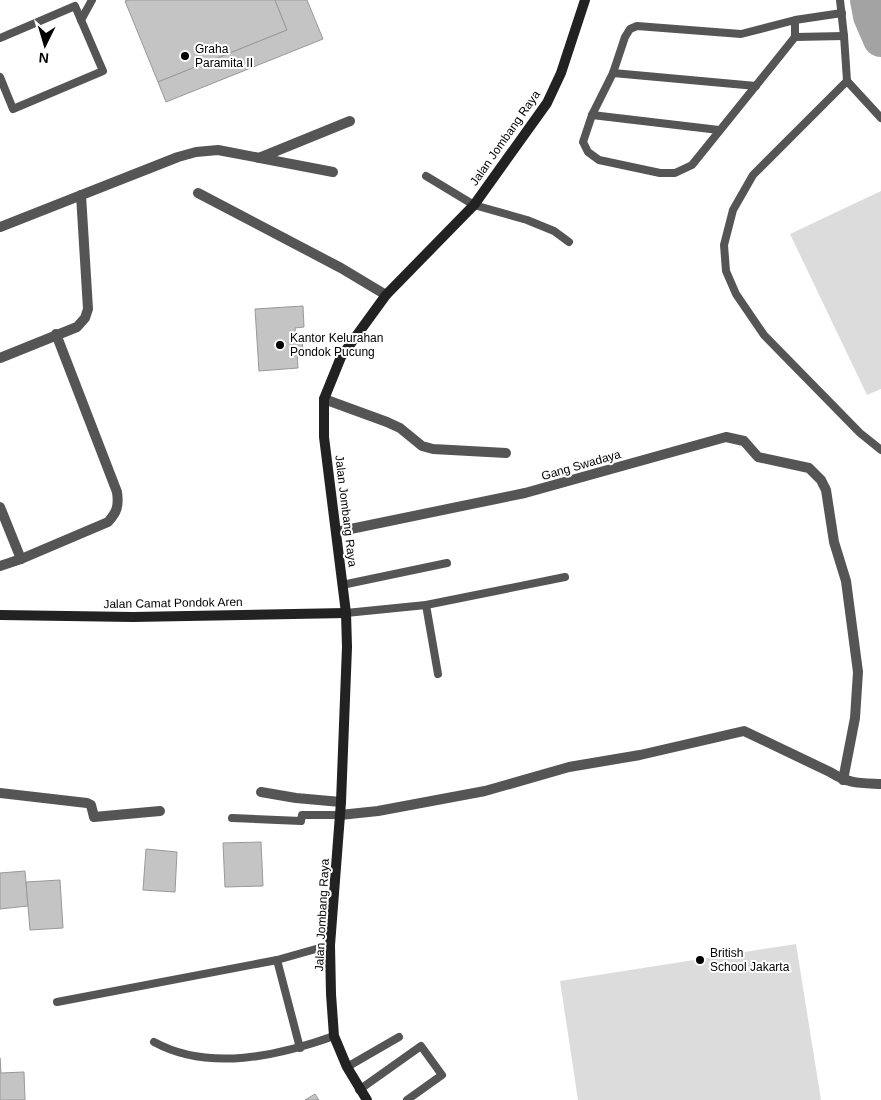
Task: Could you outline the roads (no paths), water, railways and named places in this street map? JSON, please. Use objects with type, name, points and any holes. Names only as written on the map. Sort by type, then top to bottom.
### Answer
[{"type":"main road","name":"Jalan Jombang Raya","points":[[367,1100],[359,1090],[347,1067],[334,1036],[331,994],[330,945],[341,802],[347,647],[346,613],[324,437],[324,399],[341,357],[386,296],[474,205],[547,103],[561,73],[585,0]]},
{"type":"main road","name":"Jalan Camat Pondok Aren","points":[[0,615],[133,617],[346,613]]},
{"type":"street","points":[[259,158],[350,121]]},
{"type":"street","points":[[0,227],[178,157],[196,152],[218,150],[333,172]]},
{"type":"street","points":[[198,193],[341,268],[386,296]]},
{"type":"street","points":[[0,358],[77,327],[85,318],[88,309],[81,195]]},
{"type":"street","points":[[0,566],[108,522],[116,514],[119,503],[118,492],[56,334]]},
{"type":"street","points":[[324,399],[400,428],[422,446],[433,449],[506,453]]},
{"type":"street","name":"Gang Swadaya","points":[[336,532],[525,493],[726,437],[744,442],[758,457],[809,468],[821,480],[826,490],[834,542],[846,581],[858,672],[855,718],[843,780]]},
{"type":"street","points":[[0,507],[21,559]]},
{"type":"street","points":[[340,815],[425,803],[486,791],[569,767],[640,755],[744,731],[843,780],[854,783],[881,784]]},
{"type":"street","points":[[261,792],[296,798],[341,802]]},
{"type":"street","points":[[0,793],[87,803],[92,805],[94,816],[160,811]]},
{"type":"lane","points":[[81,20],[92,0]]},
{"type":"lane","points":[[840,0],[847,81],[881,118]]},
{"type":"lane","points":[[0,38],[75,6],[103,71],[14,109],[0,77]]},
{"type":"lane","points":[[795,20],[795,38],[692,165],[675,173],[660,173],[599,160],[588,152],[583,142],[592,115],[613,73],[624,37],[630,29],[637,26],[742,34],[795,20],[842,13]]},
{"type":"lane","points":[[795,38],[844,36]]},
{"type":"lane","points":[[613,73],[756,86]]},
{"type":"lane","points":[[847,81],[753,175],[733,210],[724,245],[726,271],[736,294],[764,335],[860,433],[881,450]]},
{"type":"lane","points":[[592,115],[719,130]]},
{"type":"lane","points":[[426,176],[474,205],[526,220],[554,232],[569,242]]},
{"type":"lane","points":[[342,585],[447,563]]},
{"type":"lane","points":[[346,613],[426,605],[565,578]]},
{"type":"lane","points":[[426,605],[438,674]]},
{"type":"lane","points":[[232,818],[301,821],[302,815],[340,815]]},
{"type":"lane","points":[[57,1002],[277,960],[330,945]]},
{"type":"lane","points":[[277,960],[300,1048]]},
{"type":"lane","points":[[154,1042],[165,1048],[213,1058],[261,1056],[300,1048],[334,1036]]},
{"type":"lane","points":[[347,1067],[399,1038]]},
{"type":"lane","points":[[359,1090],[421,1046],[442,1075],[406,1100]]},
{"type":"waterway","points":[[868,0],[871,16],[881,39]]},
{"type":"place","name":"Graha Paramita II","points":[[185,56]]},
{"type":"place","name":"Kantor Kelurahan Pondok Pucung","points":[[280,345]]},
{"type":"place","name":"British School Jakarta","points":[[700,960]]}]
